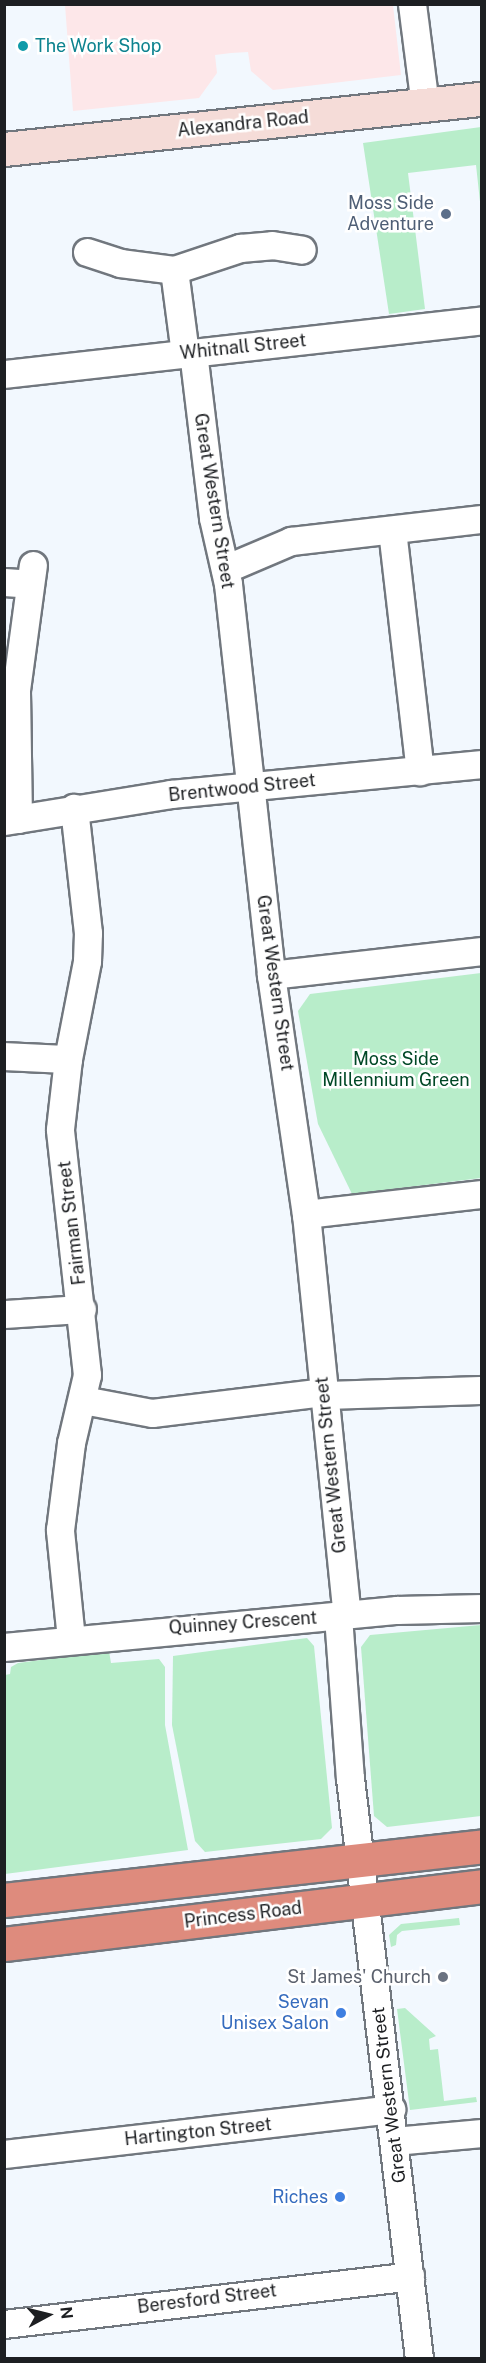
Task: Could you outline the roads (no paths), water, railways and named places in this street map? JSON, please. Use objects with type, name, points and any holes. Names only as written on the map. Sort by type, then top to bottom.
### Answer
[{"type":"highway","points":[[4,1900],[482,1846]]},
{"type":"highway","name":"Princess Road","points":[[4,1944],[482,1886]]},
{"type":"street","points":[[412,4],[425,106]]},
{"type":"street","name":"Alexandra Road","points":[[4,149],[482,99]]},
{"type":"street","points":[[87,252],[120,263],[174,270],[240,248],[272,245],[302,250]]},
{"type":"street","name":"Great Western Street","points":[[174,270],[189,353],[213,518],[225,569],[271,975],[306,1214],[342,1615],[342,1701],[419,2358]]},
{"type":"street","name":"Whitnall Street","points":[[4,374],[482,320]]},
{"type":"street","points":[[225,569],[291,541],[482,519]]},
{"type":"street","points":[[392,530],[420,771]]},
{"type":"street","points":[[11,820],[23,577]]},
{"type":"street","name":"Brentwood Street","points":[[11,820],[74,808],[250,787],[482,764]]},
{"type":"street","name":"Fairman Street","points":[[71,1639],[60,1530],[70,1443],[83,1400],[87,1375],[82,1309],[60,1129],[68,1059],[87,961],[88,933],[74,808]]},
{"type":"street","points":[[271,975],[482,951]]},
{"type":"street","points":[[4,1056],[68,1059]]},
{"type":"street","points":[[306,1214],[482,1194]]},
{"type":"street","points":[[4,1314],[82,1309]]},
{"type":"street","points":[[83,1400],[152,1413],[323,1394],[482,1390]]},
{"type":"street","name":"Quinney Crescent","points":[[4,1647],[342,1615],[482,1608]]},
{"type":"street","name":"Hartington Street","points":[[4,2154],[391,2109]]},
{"type":"street","points":[[394,2141],[482,2133]]},
{"type":"street","name":"Beresford Street","points":[[4,2324],[410,2276]]},
{"type":"place","name":"The Work Shop","points":[[23,46]]},
{"type":"place","name":"Moss Side Adventure","points":[[446,214]]},
{"type":"place","name":"St James' Church","points":[[443,1977]]},
{"type":"place","name":"Sevan Unisex Salon","points":[[341,2013]]},
{"type":"place","name":"Riches","points":[[340,2197]]},
{"type":"park label","name":"Moss Side Millennium Green","points":[[396,1070]]}]
